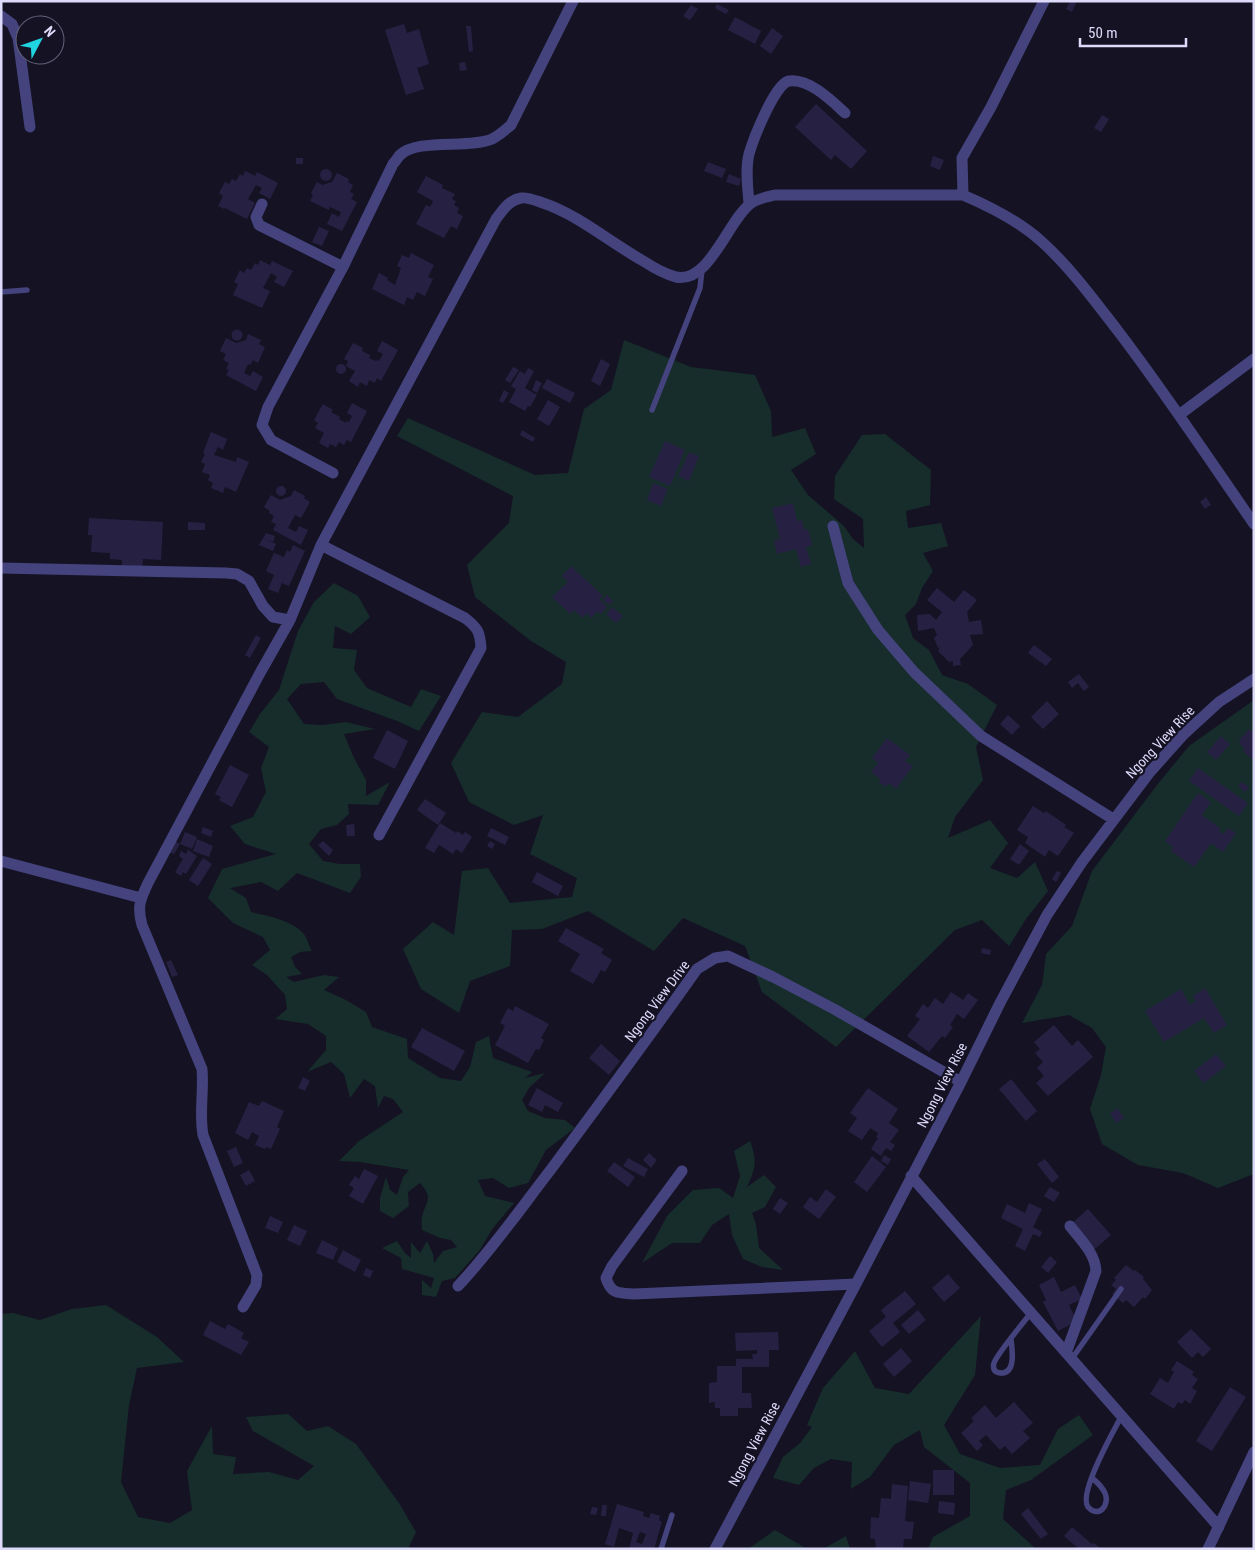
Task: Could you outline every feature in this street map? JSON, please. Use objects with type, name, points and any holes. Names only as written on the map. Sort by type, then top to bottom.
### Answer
[{"type":"street","points":[[333,473],[271,440],[262,425],[268,407],[343,267],[393,164],[401,154],[416,147],[490,140],[502,134],[511,124],[573,1]]},
{"type":"street","points":[[963,195],[962,158],[992,107],[1044,1]]},
{"type":"street","points":[[1,16],[12,24],[18,38],[30,127]]},
{"type":"street","points":[[749,204],[747,172],[749,154],[776,93],[784,82],[790,80],[799,81],[824,93],[845,113]]},
{"type":"street","points":[[243,1307],[256,1285],[257,1275],[202,1135],[200,1118],[204,1085],[202,1069],[142,926],[138,911],[142,898],[190,802],[290,620],[321,545],[496,219],[508,203],[521,198],[535,200],[554,207],[660,271],[676,277],[689,277],[702,268],[736,218],[749,204],[758,199],[775,195],[963,195],[989,206],[1013,220],[1041,241],[1098,306],[1179,415],[1254,524]]},
{"type":"street","points":[[262,204],[256,217],[259,225],[343,267]]},
{"type":"street","points":[[1179,415],[1254,360]]},
{"type":"street","points":[[833,526],[848,583],[878,630],[914,672],[981,736],[1113,820]]},
{"type":"street","points":[[321,545],[465,618],[474,625],[480,634],[481,648],[379,835]]},
{"type":"street","points":[[1,568],[238,574],[249,581],[263,606],[273,617],[290,620]]},
{"type":"street","name":"Ngong View Rise","points":[[715,1549],[856,1284],[961,1082],[1000,1002],[1047,915],[1082,862],[1150,772],[1183,735],[1219,702],[1254,678]]},
{"type":"street","points":[[1,861],[142,898]]},
{"type":"street","name":"Ngong View Drive","points":[[458,1286],[475,1268],[528,1200],[625,1071],[697,969],[715,958],[728,956],[773,977],[961,1082]]},
{"type":"street","points":[[682,1171],[612,1266],[606,1278],[609,1287],[617,1293],[634,1294],[856,1284]]},
{"type":"street","points":[[911,1176],[1218,1527]]},
{"type":"street","points":[[1069,1356],[1096,1271],[1096,1262],[1091,1252],[1070,1226]]},
{"type":"street","points":[[1208,1549],[1254,1452]]},
{"type":"lane","points":[[652,410],[700,288],[702,268]]},
{"type":"lane","points":[[1,292],[27,290]]},
{"type":"lane","points":[[1069,1356],[1121,1289]]},
{"type":"lane","points":[[1012,1338],[1012,1364],[1005,1373],[999,1373],[995,1371],[993,1366],[995,1361],[1031,1312]]},
{"type":"lane","points":[[1092,1478],[1102,1487],[1106,1494],[1107,1502],[1101,1511],[1096,1512],[1086,1503],[1085,1497],[1092,1478],[1103,1449],[1121,1418]]},
{"type":"lane","points":[[661,1549],[672,1515]]},
{"type":"green space","points":[[624,340],[691,367],[755,375],[771,411],[772,437],[805,428],[816,454],[791,470],[808,495],[844,526],[853,539],[864,548],[863,519],[834,499],[835,476],[862,435],[885,434],[931,470],[930,505],[906,511],[908,528],[941,523],[948,546],[923,553],[933,571],[922,588],[916,604],[905,615],[913,638],[929,650],[942,675],[968,684],[997,705],[976,747],[983,780],[955,817],[948,838],[990,820],[1008,843],[990,868],[1017,878],[1035,862],[1048,891],[1026,919],[1009,946],[982,920],[955,930],[836,1047],[762,992],[745,946],[683,918],[654,951],[588,911],[542,929],[512,930],[510,966],[470,981],[459,1013],[421,989],[403,949],[433,922],[454,935],[462,871],[488,868],[510,903],[572,897],[577,878],[530,854],[543,815],[514,825],[469,802],[451,763],[482,712],[518,717],[562,684],[566,662],[531,641],[475,597],[467,565],[509,523],[513,496],[397,436],[408,418],[535,475],[568,473],[584,409],[611,390]]},
{"type":"green space","points":[[334,583],[358,596],[370,617],[351,634],[335,626],[333,648],[357,650],[354,670],[367,688],[411,707],[421,689],[441,696],[419,731],[337,699],[324,682],[301,684],[287,699],[304,724],[322,725],[346,722],[375,729],[344,734],[366,780],[366,796],[390,782],[378,805],[348,804],[349,814],[337,825],[321,829],[309,844],[323,861],[340,864],[360,864],[361,877],[350,893],[297,873],[278,891],[261,882],[230,888],[246,898],[251,912],[286,922],[304,935],[312,951],[300,952],[291,957],[295,967],[302,974],[286,977],[294,982],[324,975],[339,977],[324,990],[366,1012],[372,1027],[407,1039],[408,1058],[440,1078],[461,1081],[470,1067],[476,1042],[489,1036],[493,1058],[532,1072],[525,1078],[545,1073],[529,1088],[522,1100],[528,1111],[545,1118],[565,1120],[575,1128],[546,1150],[528,1183],[509,1188],[493,1178],[478,1180],[485,1196],[514,1203],[493,1228],[479,1251],[455,1278],[442,1281],[436,1297],[422,1295],[422,1280],[431,1288],[434,1278],[402,1269],[401,1258],[382,1248],[397,1241],[411,1258],[411,1242],[420,1253],[427,1241],[433,1254],[434,1263],[443,1251],[457,1247],[451,1240],[440,1238],[422,1230],[422,1217],[428,1200],[424,1188],[420,1183],[408,1192],[409,1206],[393,1218],[380,1211],[380,1198],[386,1177],[390,1190],[397,1195],[403,1177],[409,1170],[360,1162],[339,1161],[359,1141],[403,1112],[393,1099],[384,1096],[378,1108],[375,1086],[364,1079],[350,1098],[344,1074],[331,1062],[307,1072],[326,1050],[326,1036],[308,1024],[275,1019],[287,1009],[285,995],[267,975],[252,965],[270,950],[263,937],[233,923],[208,898],[222,869],[276,854],[245,844],[230,826],[253,817],[266,792],[261,768],[269,747],[249,732],[260,714],[279,690],[298,631],[314,602]]},
{"type":"green space","points":[[1254,700],[1254,1174],[1218,1188],[1183,1173],[1138,1165],[1102,1144],[1090,1109],[1101,1075],[1106,1047],[1092,1028],[1069,1015],[1022,1023],[1042,985],[1046,954],[1072,926],[1092,871],[1189,746]]},
{"type":"green space","points":[[750,1141],[754,1154],[754,1164],[747,1187],[764,1175],[776,1187],[765,1207],[752,1213],[756,1224],[759,1248],[783,1270],[762,1267],[743,1259],[732,1235],[729,1214],[712,1225],[700,1243],[672,1243],[642,1263],[667,1216],[693,1190],[719,1188],[733,1198],[740,1176],[734,1151]]},
{"type":"green space","points":[[106,1305],[157,1337],[184,1362],[137,1368],[129,1405],[121,1482],[138,1517],[170,1523],[192,1510],[187,1471],[212,1426],[213,1454],[236,1457],[233,1474],[269,1472],[298,1480],[314,1466],[253,1431],[246,1417],[288,1414],[307,1431],[328,1426],[356,1444],[399,1503],[416,1532],[408,1549],[1,1549],[1,1314],[13,1313],[40,1320],[72,1309]]},
{"type":"green space","points":[[981,1316],[975,1375],[944,1425],[960,1454],[1000,1468],[1040,1465],[1058,1429],[1079,1415],[1093,1435],[1031,1480],[1006,1490],[1003,1519],[1036,1549],[928,1549],[933,1537],[970,1516],[970,1483],[924,1447],[920,1430],[894,1445],[870,1477],[851,1489],[852,1462],[831,1459],[814,1468],[799,1485],[773,1478],[783,1457],[800,1443],[812,1427],[807,1425],[823,1388],[855,1351],[875,1388],[909,1394]]},
{"type":"green space","points":[[775,1530],[807,1549],[748,1549]]},
{"type":"green space","points":[[846,1536],[850,1549],[823,1549]]},
{"type":"building","points":[[1070,1],[1077,1],[1072,12],[1066,9]]},
{"type":"building","points":[[717,4],[729,10],[726,14],[715,8]]},
{"type":"building","points":[[691,5],[698,9],[690,20],[683,16]]},
{"type":"building","points":[[735,17],[761,31],[755,44],[728,30]]},
{"type":"building","points":[[404,24],[407,33],[419,29],[429,64],[417,68],[424,89],[406,95],[385,30]]},
{"type":"building","points":[[466,26],[471,26],[473,51],[469,52]]},
{"type":"building","points":[[772,28],[783,36],[771,54],[760,46]]},
{"type":"building","points":[[465,62],[467,70],[460,71],[459,63]]},
{"type":"building","points":[[816,104],[867,151],[851,169],[835,155],[831,160],[795,127]]},
{"type":"building","points":[[1102,115],[1109,119],[1101,132],[1094,128]]},
{"type":"building","points":[[933,156],[944,160],[940,170],[930,166]]},
{"type":"building","points":[[296,158],[303,158],[303,164],[296,164]]},
{"type":"building","points":[[708,162],[726,169],[722,178],[704,171]]},
{"type":"building","points":[[324,169],[328,169],[332,175],[328,181],[324,181],[320,177],[320,173]]},
{"type":"building","points":[[245,171],[255,176],[257,172],[278,183],[270,199],[259,193],[262,188],[256,185],[248,199],[255,203],[247,219],[218,206],[223,196],[219,193],[225,182],[229,184],[232,179],[236,181],[240,174],[243,176]]},
{"type":"building","points":[[337,173],[349,179],[348,182],[353,185],[350,192],[354,194],[351,199],[357,202],[342,231],[327,224],[332,213],[339,217],[341,212],[330,207],[329,210],[310,201],[313,195],[311,193],[317,182],[322,185],[332,182]]},
{"type":"building","points":[[729,174],[741,179],[739,186],[726,182]]},
{"type":"building","points":[[426,176],[443,185],[442,188],[455,194],[452,199],[456,201],[454,205],[459,208],[457,213],[463,216],[457,229],[451,226],[444,238],[416,224],[426,205],[430,207],[433,201],[417,192]]},
{"type":"building","points":[[319,227],[329,231],[322,246],[312,242]]},
{"type":"building","points":[[411,253],[434,265],[428,277],[433,279],[425,296],[417,292],[413,300],[407,297],[404,305],[372,289],[379,273],[395,285],[401,268],[397,266],[402,255],[409,258]]},
{"type":"building","points":[[260,260],[270,265],[272,261],[293,271],[284,287],[274,282],[277,277],[271,273],[263,288],[270,291],[262,308],[233,295],[238,284],[234,282],[240,270],[244,273],[247,268],[251,270],[255,263],[258,265]]},
{"type":"building","points":[[237,329],[243,335],[237,341],[231,335]]},
{"type":"building","points":[[248,334],[261,340],[259,344],[265,347],[258,363],[253,360],[250,365],[248,364],[244,373],[250,376],[253,371],[263,377],[256,391],[226,375],[229,370],[226,369],[229,363],[223,360],[226,354],[220,351],[226,338],[236,343],[246,340]]},
{"type":"building","points":[[382,341],[398,350],[381,381],[377,378],[375,383],[369,380],[367,386],[360,382],[358,387],[349,381],[355,371],[346,366],[348,361],[344,359],[353,343],[363,348],[362,351],[370,355],[369,358],[379,361],[383,354],[377,351]]},
{"type":"building","points":[[601,359],[610,364],[600,386],[591,381]]},
{"type":"building","points":[[339,364],[343,364],[346,369],[345,373],[339,374],[336,371],[336,367]]},
{"type":"building","points":[[513,367],[519,370],[510,383],[505,380]]},
{"type":"building","points":[[528,368],[534,371],[525,388],[537,395],[530,407],[528,406],[525,411],[509,402],[516,389],[511,386],[520,371],[525,374]]},
{"type":"building","points":[[547,379],[575,393],[570,403],[542,388]]},
{"type":"building","points":[[536,380],[542,383],[537,393],[532,390]]},
{"type":"building","points":[[504,390],[509,393],[503,403],[499,401]]},
{"type":"building","points":[[548,400],[560,407],[549,426],[537,419]]},
{"type":"building","points":[[352,403],[367,411],[351,442],[347,440],[344,445],[339,442],[336,447],[330,444],[328,448],[319,443],[324,433],[315,428],[318,423],[314,420],[323,404],[333,410],[331,412],[346,423],[346,421],[349,422],[352,416],[347,413]]},
{"type":"building","points":[[522,430],[535,438],[533,442],[520,435]]},
{"type":"building","points":[[211,432],[227,439],[223,450],[218,447],[214,455],[236,462],[237,457],[249,462],[236,492],[225,487],[223,493],[211,488],[213,483],[208,480],[210,475],[202,472],[205,464],[201,462],[205,454],[203,453]]},
{"type":"building","points":[[665,441],[685,450],[670,486],[649,477]]},
{"type":"building","points":[[689,452],[699,456],[689,481],[678,476]]},
{"type":"building","points":[[653,483],[668,489],[661,506],[647,500]]},
{"type":"building","points":[[279,486],[283,486],[286,491],[285,495],[279,496],[276,493],[276,489]]},
{"type":"building","points":[[294,490],[305,496],[304,498],[310,502],[301,518],[295,515],[288,528],[296,532],[299,526],[308,530],[301,545],[273,530],[276,524],[271,522],[274,516],[264,507],[271,495],[280,500],[291,496]]},
{"type":"building","points":[[1206,497],[1211,505],[1205,509],[1200,502]]},
{"type":"building","points":[[793,503],[797,521],[802,520],[804,530],[808,529],[812,545],[806,547],[811,564],[801,567],[796,549],[777,554],[774,540],[780,539],[772,508]]},
{"type":"building","points":[[89,518],[163,522],[161,560],[143,559],[142,571],[122,569],[122,560],[110,559],[110,553],[91,552],[92,535],[88,535]]},
{"type":"building","points":[[188,522],[205,523],[205,530],[188,530]]},
{"type":"building","points":[[266,533],[275,536],[273,542],[265,539],[276,544],[273,551],[259,545]]},
{"type":"building","points":[[293,545],[305,551],[289,586],[282,583],[278,593],[268,589],[274,575],[266,571],[274,553],[284,557],[287,550],[290,552]]},
{"type":"building","points":[[571,566],[603,596],[599,599],[607,607],[601,614],[598,611],[591,618],[587,613],[583,618],[574,610],[570,614],[552,597],[568,582],[562,576]]},
{"type":"building","points":[[937,588],[954,602],[964,590],[977,600],[967,612],[969,622],[981,620],[983,634],[970,635],[973,645],[960,659],[961,665],[953,666],[953,661],[949,662],[938,651],[940,647],[938,648],[934,638],[937,635],[934,628],[918,631],[917,615],[930,614],[936,620],[942,612],[927,600]]},
{"type":"building","points":[[607,595],[613,601],[609,605],[603,600]]},
{"type":"building","points":[[612,607],[623,616],[616,623],[606,614]]},
{"type":"building","points":[[256,635],[261,638],[250,658],[245,655]]},
{"type":"building","points":[[1034,645],[1052,659],[1046,666],[1028,653]]},
{"type":"building","points":[[1079,674],[1089,687],[1084,691],[1078,683],[1072,688],[1068,682]]},
{"type":"building","points":[[1047,701],[1059,714],[1043,729],[1031,717]]},
{"type":"building","points":[[1008,715],[1020,726],[1012,735],[1000,724]]},
{"type":"building","points":[[1249,729],[1254,733],[1254,761],[1243,751],[1245,749],[1239,743],[1241,741],[1239,740]]},
{"type":"building","points":[[387,730],[408,741],[395,769],[373,758]]},
{"type":"building","points":[[1221,736],[1230,744],[1216,760],[1207,752]]},
{"type":"building","points":[[887,738],[910,755],[905,761],[913,766],[896,789],[889,783],[886,787],[871,772],[878,763],[872,758]]},
{"type":"building","points":[[230,765],[249,775],[232,807],[219,800],[221,797],[215,794]]},
{"type":"building","points":[[1198,768],[1248,803],[1239,816],[1189,781]]},
{"type":"building","points":[[1242,782],[1249,787],[1245,792],[1238,786]]},
{"type":"building","points":[[1198,793],[1211,802],[1202,815],[1221,829],[1219,831],[1224,834],[1228,828],[1236,833],[1223,852],[1211,843],[1194,867],[1171,851],[1173,847],[1165,841]]},
{"type":"building","points":[[425,799],[446,813],[438,825],[417,810]]},
{"type":"building","points":[[1033,806],[1044,813],[1046,811],[1074,833],[1058,856],[1049,850],[1045,857],[1025,843],[1028,837],[1017,830]]},
{"type":"building","points":[[440,823],[456,833],[457,831],[463,835],[465,832],[472,837],[462,853],[456,849],[453,854],[439,845],[434,853],[425,848]]},
{"type":"building","points":[[354,824],[355,836],[347,836],[346,825]]},
{"type":"building","points":[[203,827],[213,831],[211,837],[201,833]]},
{"type":"building","points":[[491,828],[509,837],[505,845],[487,836]]},
{"type":"building","points":[[185,832],[197,837],[192,849],[180,844]]},
{"type":"building","points":[[197,839],[213,846],[209,857],[193,851]]},
{"type":"building","points":[[175,841],[180,844],[174,854],[169,852]]},
{"type":"building","points":[[323,841],[333,850],[329,856],[318,845]]},
{"type":"building","points":[[490,841],[495,844],[492,849],[487,846]]},
{"type":"building","points":[[1020,844],[1029,851],[1019,865],[1010,859]]},
{"type":"building","points":[[188,850],[197,856],[186,874],[183,872],[181,876],[175,872],[183,859],[179,856],[181,851],[186,854]]},
{"type":"building","points":[[203,858],[212,864],[198,886],[189,880]]},
{"type":"building","points":[[1057,871],[1061,873],[1056,882],[1052,879]]},
{"type":"building","points":[[537,872],[563,886],[558,896],[532,882]]},
{"type":"building","points":[[566,928],[604,949],[601,953],[612,960],[605,972],[601,970],[593,984],[570,971],[580,954],[558,941]]},
{"type":"building","points":[[982,948],[991,950],[990,955],[981,953]]},
{"type":"building","points":[[171,960],[178,975],[172,977],[166,962]]},
{"type":"building","points":[[1205,988],[1227,1025],[1214,1033],[1204,1018],[1164,1042],[1145,1011],[1181,989],[1190,1005],[1196,1001],[1193,996]]},
{"type":"building","points":[[951,992],[963,1000],[968,993],[978,1000],[964,1019],[957,1014],[950,1025],[953,1027],[945,1038],[942,1036],[929,1052],[907,1036],[920,1019],[915,1016],[923,1004],[928,1008],[935,998],[943,1004]]},
{"type":"building","points":[[515,1006],[549,1024],[541,1038],[544,1040],[539,1050],[536,1049],[528,1063],[495,1045],[505,1026],[500,1023],[508,1008],[513,1011]]},
{"type":"building","points":[[1054,1025],[1072,1046],[1078,1040],[1093,1057],[1048,1096],[1036,1083],[1044,1076],[1037,1068],[1043,1062],[1035,1053],[1040,1049],[1034,1042]]},
{"type":"building","points":[[422,1028],[465,1051],[454,1071],[411,1047]]},
{"type":"building","points":[[601,1044],[620,1061],[609,1075],[589,1058]]},
{"type":"building","points":[[1216,1054],[1226,1066],[1204,1083],[1194,1071]]},
{"type":"building","points":[[303,1077],[310,1081],[305,1091],[298,1088]]},
{"type":"building","points":[[1011,1079],[1037,1111],[1026,1121],[999,1089]]},
{"type":"building","points":[[537,1088],[563,1103],[558,1112],[545,1105],[542,1112],[528,1105]]},
{"type":"building","points":[[868,1088],[898,1109],[889,1123],[899,1130],[890,1142],[895,1145],[891,1151],[886,1148],[881,1156],[871,1149],[878,1138],[876,1137],[878,1133],[870,1128],[862,1140],[848,1131],[857,1118],[850,1113]]},
{"type":"building","points":[[262,1101],[284,1111],[277,1127],[280,1129],[271,1149],[255,1145],[259,1136],[252,1132],[248,1140],[235,1133],[249,1102],[259,1106]]},
{"type":"building","points":[[1117,1108],[1124,1118],[1116,1123],[1110,1114]]},
{"type":"building","points":[[236,1147],[243,1163],[234,1167],[227,1151]]},
{"type":"building","points":[[649,1153],[657,1160],[651,1168],[643,1160]]},
{"type":"building","points":[[884,1155],[891,1159],[888,1165],[881,1161]]},
{"type":"building","points":[[872,1156],[886,1167],[867,1192],[854,1182]]},
{"type":"building","points":[[628,1158],[648,1169],[644,1177],[623,1166]]},
{"type":"building","points":[[1045,1159],[1059,1177],[1052,1183],[1037,1164]]},
{"type":"building","points":[[614,1162],[635,1177],[628,1187],[607,1171]]},
{"type":"building","points":[[364,1169],[378,1176],[363,1204],[349,1196],[354,1188],[349,1185],[355,1176],[359,1179]]},
{"type":"building","points":[[249,1170],[255,1181],[246,1186],[240,1175]]},
{"type":"building","points":[[1050,1187],[1060,1193],[1054,1202],[1044,1196]]},
{"type":"building","points":[[826,1189],[836,1197],[819,1219],[803,1207],[810,1197],[817,1202]]},
{"type":"building","points":[[780,1198],[788,1203],[780,1214],[773,1209]]},
{"type":"building","points":[[1029,1203],[1042,1209],[1033,1227],[1042,1232],[1040,1237],[1033,1234],[1025,1251],[1015,1246],[1023,1229],[1001,1218],[1007,1204],[1025,1213]]},
{"type":"building","points":[[1088,1209],[1111,1235],[1095,1249],[1072,1223]]},
{"type":"building","points":[[270,1216],[283,1222],[278,1233],[265,1228]]},
{"type":"building","points":[[294,1225],[307,1231],[300,1246],[287,1240]]},
{"type":"building","points":[[322,1240],[338,1248],[333,1260],[316,1253]]},
{"type":"building","points":[[343,1250],[361,1260],[355,1272],[337,1262]]},
{"type":"building","points":[[1050,1256],[1057,1262],[1048,1273],[1041,1267]]},
{"type":"building","points":[[1126,1265],[1144,1277],[1143,1279],[1152,1290],[1145,1299],[1143,1297],[1134,1307],[1126,1300],[1123,1303],[1112,1294],[1116,1289],[1111,1285],[1116,1280],[1114,1278]]},
{"type":"building","points":[[366,1268],[373,1271],[370,1278],[363,1275]]},
{"type":"building","points":[[948,1274],[960,1288],[944,1302],[932,1288]]},
{"type":"building","points":[[1054,1277],[1061,1292],[1075,1285],[1082,1299],[1069,1305],[1077,1321],[1058,1331],[1043,1302],[1046,1300],[1039,1285]]},
{"type":"building","points":[[905,1291],[916,1304],[893,1323],[900,1332],[882,1347],[869,1331],[886,1317],[881,1310]]},
{"type":"building","points":[[918,1310],[926,1320],[909,1334],[901,1325]]},
{"type":"building","points":[[210,1321],[225,1329],[228,1324],[244,1333],[241,1338],[249,1342],[241,1355],[203,1335]]},
{"type":"building","points":[[1191,1329],[1211,1349],[1203,1357],[1198,1352],[1192,1358],[1177,1342]]},
{"type":"building","points":[[778,1332],[779,1350],[769,1350],[769,1367],[742,1367],[742,1393],[751,1393],[752,1408],[738,1408],[738,1416],[720,1416],[720,1408],[715,1408],[715,1402],[709,1403],[709,1383],[717,1382],[717,1366],[736,1366],[736,1359],[753,1359],[752,1354],[757,1354],[757,1350],[736,1351],[735,1333]]},
{"type":"building","points":[[901,1348],[912,1361],[894,1377],[883,1364]]},
{"type":"building","points":[[1177,1361],[1194,1372],[1192,1375],[1198,1379],[1192,1388],[1197,1391],[1190,1404],[1185,1400],[1182,1404],[1178,1402],[1174,1409],[1150,1394],[1160,1378],[1168,1383],[1174,1372],[1171,1370]]},
{"type":"building","points":[[1230,1387],[1246,1397],[1212,1451],[1196,1441]]},
{"type":"building","points":[[1014,1402],[1033,1423],[1023,1431],[1030,1438],[1012,1454],[1005,1446],[1000,1450],[986,1435],[979,1441],[983,1445],[977,1451],[961,1433],[974,1421],[971,1418],[985,1405],[996,1418]]},
{"type":"building","points":[[933,1470],[954,1470],[954,1495],[933,1495]]},
{"type":"building","points":[[910,1481],[931,1484],[928,1503],[908,1500]]},
{"type":"building","points":[[892,1484],[908,1486],[905,1521],[914,1522],[912,1539],[904,1539],[903,1549],[876,1549],[875,1539],[870,1538],[871,1517],[879,1518],[881,1498],[891,1499]]},
{"type":"building","points":[[939,1501],[955,1503],[954,1515],[938,1513]]},
{"type":"building","points":[[617,1504],[644,1512],[643,1516],[649,1518],[651,1513],[660,1516],[659,1520],[662,1522],[654,1549],[629,1549],[633,1533],[619,1528],[614,1547],[605,1544]],"holes":[[[640,1532],[646,1534],[642,1544],[636,1542]]]},
{"type":"building","points":[[602,1505],[607,1505],[606,1516],[601,1516]]},
{"type":"building","points":[[592,1507],[598,1508],[596,1515],[590,1514]]},
{"type":"building","points":[[1028,1508],[1048,1534],[1041,1539],[1021,1514]]},
{"type":"building","points":[[1072,1527],[1101,1549],[1079,1549],[1064,1536]]}]
